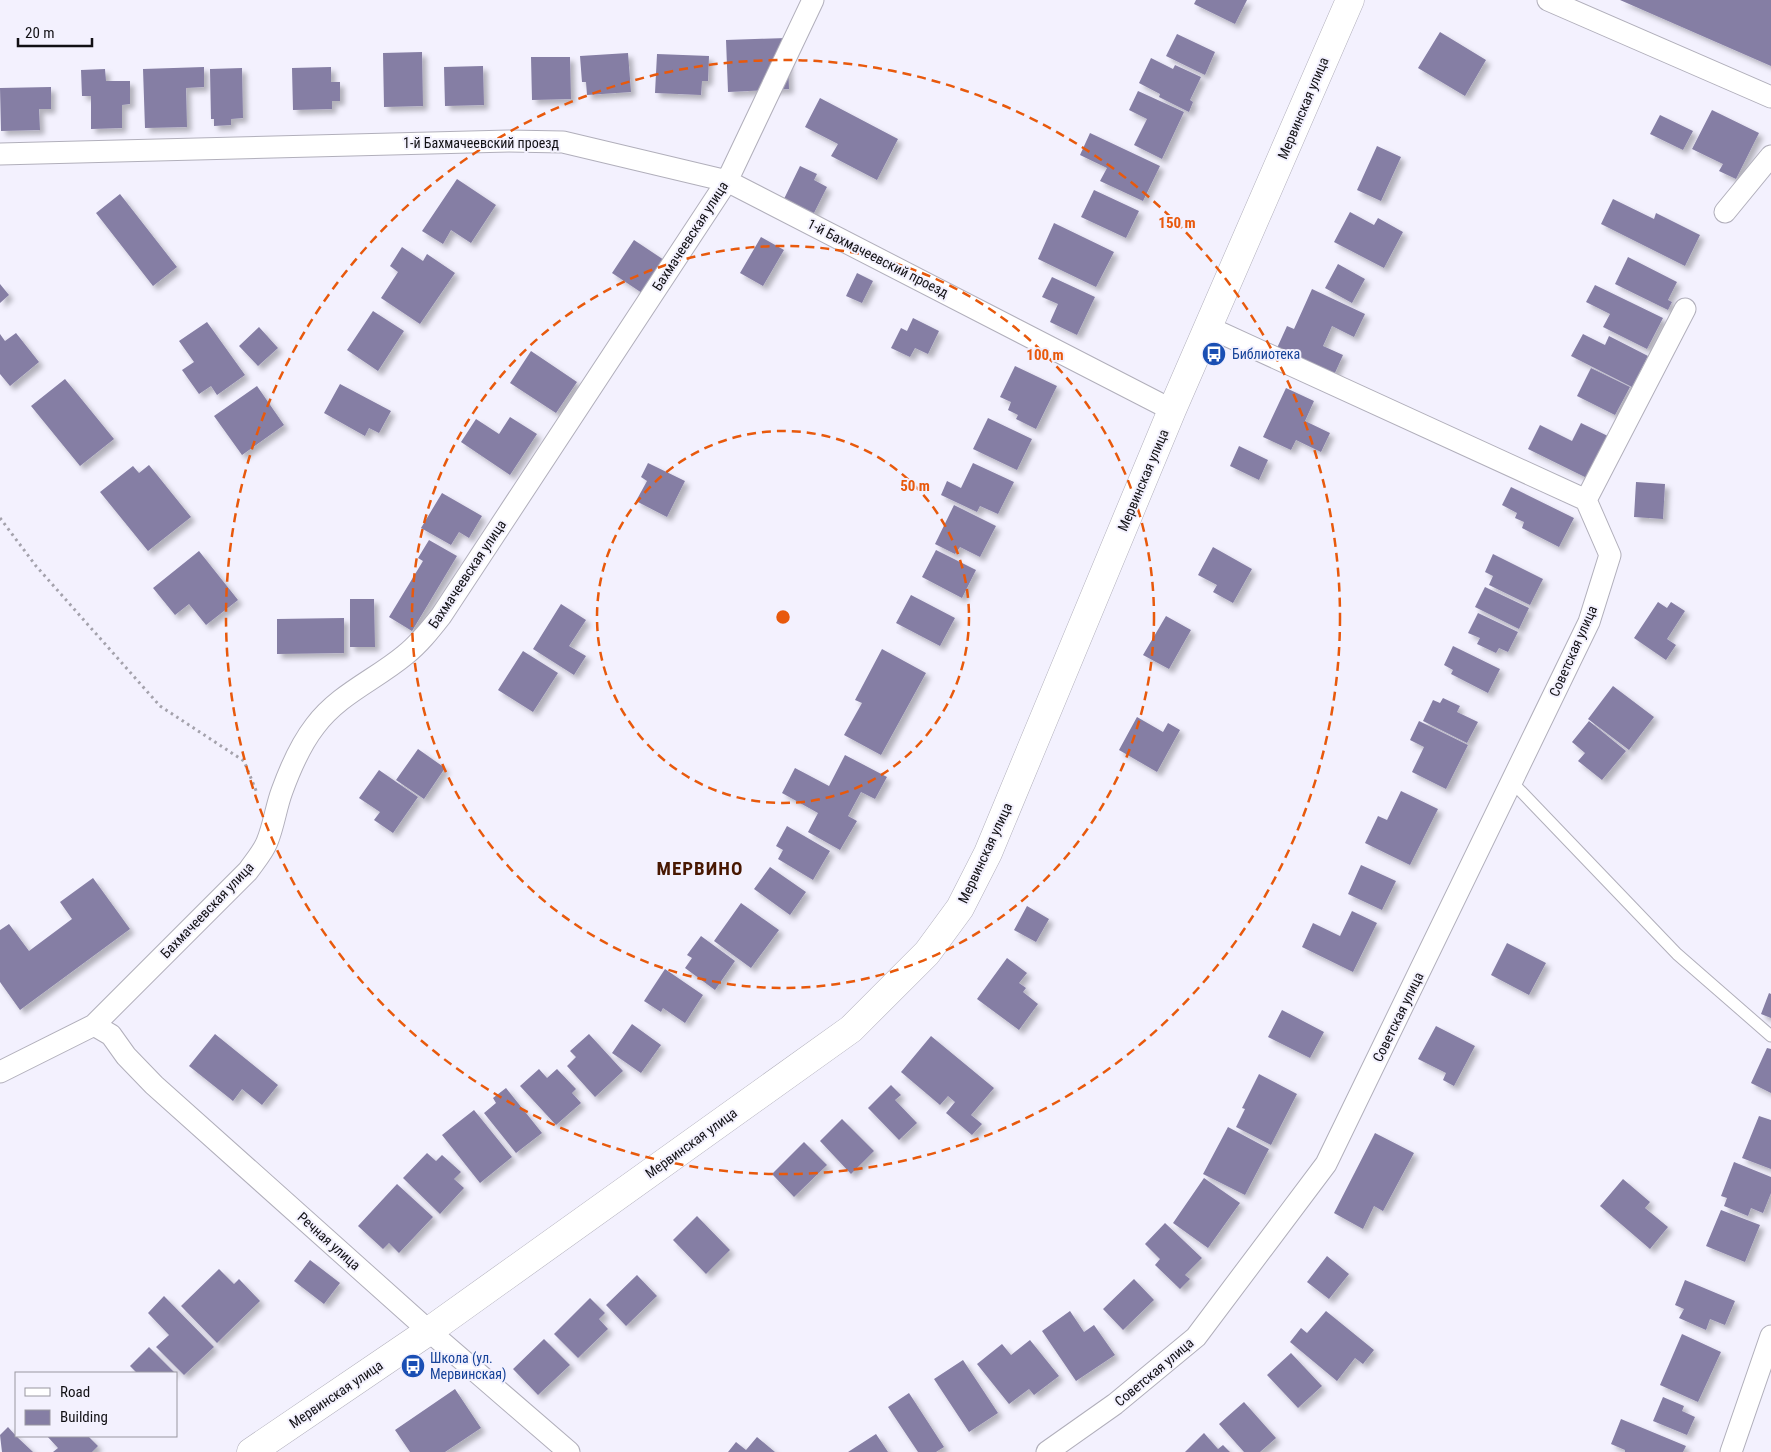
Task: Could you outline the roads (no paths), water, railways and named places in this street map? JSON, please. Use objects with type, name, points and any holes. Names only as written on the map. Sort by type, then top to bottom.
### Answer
[{"type":"street","name":"Бахмачеевская улица","points":[[0,1072],[94,1025],[248,871],[266,844],[276,818],[282,792],[301,749],[314,726],[331,708],[355,688],[405,655],[422,639],[441,616],[727,181],[813,0]]},
{"type":"street","name":"Мервинская улица","points":[[251,1452],[429,1331],[851,1029],[927,953],[960,908],[988,853],[1172,410],[1350,0]]},
{"type":"street","points":[[1548,0],[1771,97]]},
{"type":"street","name":"1-й Бахмачеевский проезд","points":[[0,154],[509,141],[563,142],[727,181],[1172,410]]},
{"type":"street","points":[[1724,212],[1771,156]]},
{"type":"street","points":[[1208,327],[1586,500],[1685,309]]},
{"type":"street","name":"Советская улица","points":[[1047,1452],[1115,1404],[1196,1337],[1326,1164],[1589,622],[1610,555],[1586,500]]},
{"type":"street","name":"Речная улица","points":[[94,1025],[111,1035],[126,1056],[154,1085],[429,1331],[569,1452]]},
{"type":"street","points":[[1731,1452],[1771,1336]]},
{"type":"lane","points":[[1512,782],[1678,954],[1771,1036]]},
{"type":"place","name":"Библиотека","points":[[1214,354]]},
{"type":"place","name":"Школа (ул. Мервинская)","points":[[413,1366]]},
{"type":"district","name":"МЕРВИНО","points":[[700,868]]}]
